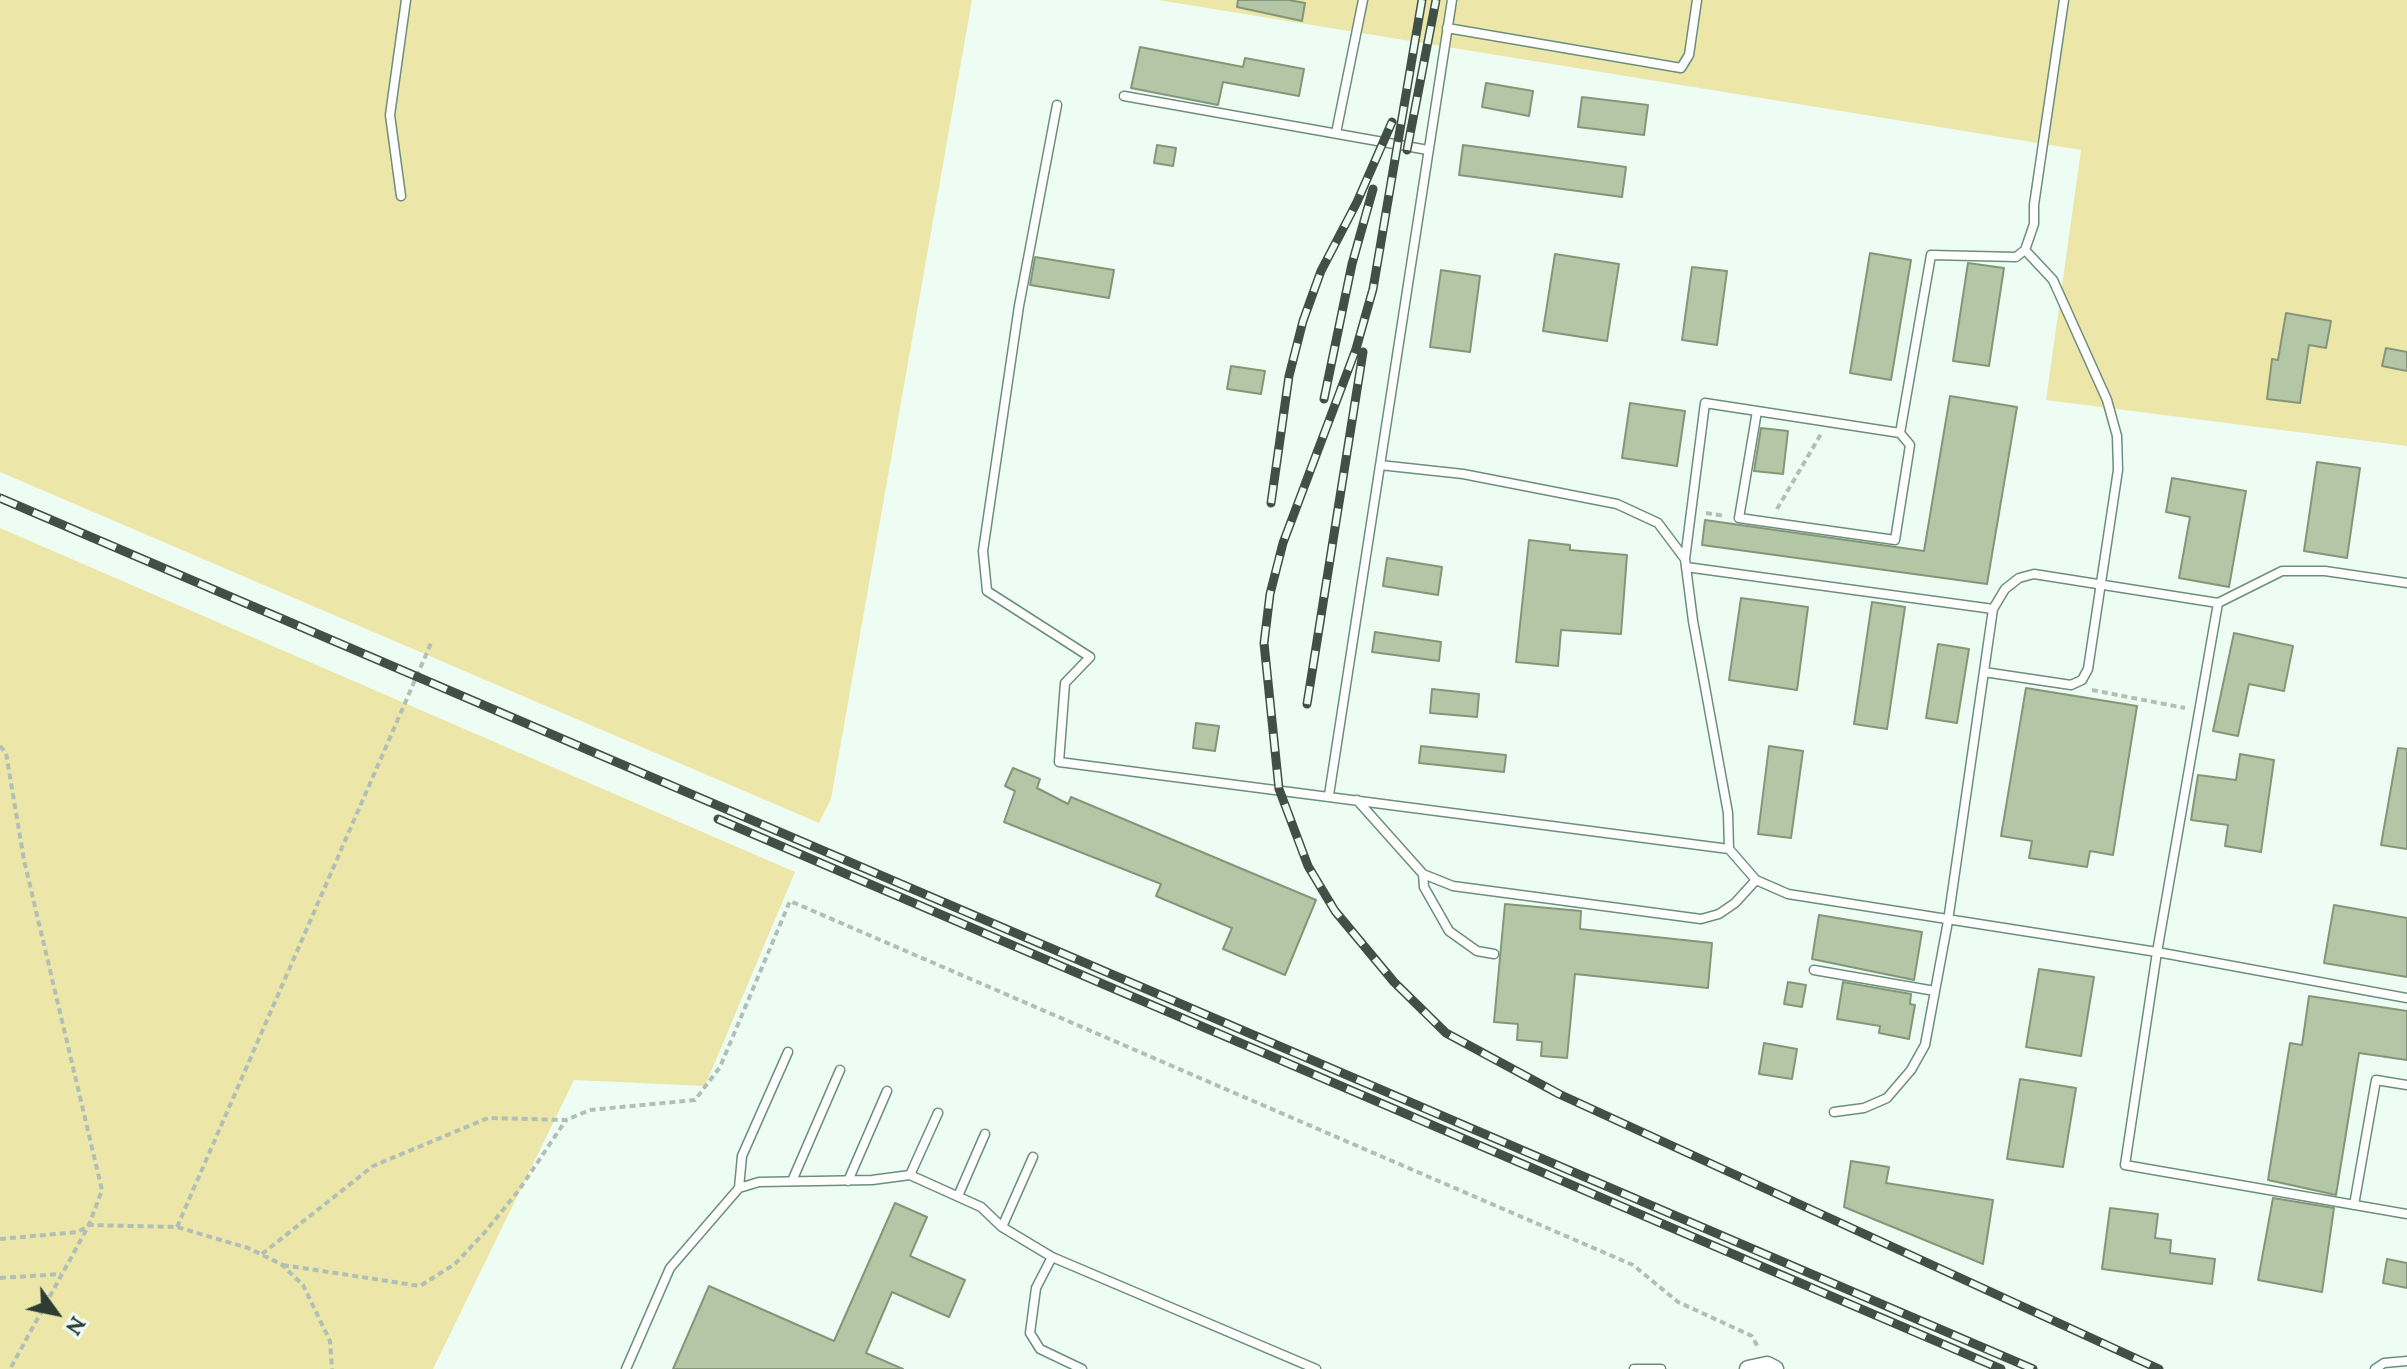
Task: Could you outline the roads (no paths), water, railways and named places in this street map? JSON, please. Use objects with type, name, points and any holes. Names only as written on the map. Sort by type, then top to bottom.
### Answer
[{"type":"street","points":[[1748,1369],[1771,1367]]},
{"type":"lane","points":[[401,196],[390,115],[406,0]]},
{"type":"lane","points":[[1336,133],[1363,0]]},
{"type":"lane","points":[[1329,795],[1452,0]]},
{"type":"lane","points":[[1447,28],[1681,68],[1689,55],[1697,0]]},
{"type":"lane","points":[[1900,433],[1931,255],[2016,257],[2025,250],[2034,224],[2034,205],[2064,0]]},
{"type":"lane","points":[[1124,96],[1428,150]]},
{"type":"lane","points":[[1057,105],[1019,306],[983,551],[987,591],[1090,657],[1065,683],[1059,762],[1329,795],[1411,811],[1729,849]]},
{"type":"lane","points":[[1984,672],[2071,685],[2082,680],[2088,669],[2118,470],[2117,436],[2107,400],[2053,280],[2025,250]]},
{"type":"lane","points":[[1757,411],[1739,518],[1895,540],[1910,445],[1900,433],[1828,422],[1757,411],[1705,403],[1686,563],[1728,813],[1729,849],[1756,880],[1788,894],[2157,952],[2407,998]]},
{"type":"lane","points":[[1380,465],[1463,474],[1617,504],[1658,523],[1686,563],[1993,609]]},
{"type":"lane","points":[[1834,1112],[1864,1108],[1887,1098],[1911,1070],[1925,1045],[1948,921],[1993,609],[2005,589],[2019,578],[2034,574],[2218,603],[2282,571],[2325,571],[2407,583]]},
{"type":"lane","points":[[2218,603],[2157,952],[2125,1165],[2407,1214]]},
{"type":"lane","points":[[1356,799],[1423,874],[1453,886],[1701,919],[1719,914],[1735,903],[1756,880]]},
{"type":"lane","points":[[1423,874],[1424,887],[1449,931],[1477,951],[1494,954]]},
{"type":"lane","points":[[1814,970],[1935,991]]},
{"type":"lane","points":[[739,1188],[742,1156],[788,1052]]},
{"type":"lane","points":[[792,1181],[840,1070]]},
{"type":"lane","points":[[2354,1205],[2376,1080],[2407,1085]]},
{"type":"lane","points":[[848,1181],[887,1091]]},
{"type":"lane","points":[[910,1175],[938,1113]]},
{"type":"lane","points":[[958,1196],[985,1134]]},
{"type":"lane","points":[[1002,1227],[1033,1157]]},
{"type":"lane","points":[[626,1369],[670,1268],[739,1188],[759,1182],[848,1181],[910,1175],[981,1207],[1002,1227],[1052,1257],[1316,1369]]},
{"type":"lane","points":[[1052,1257],[1036,1288],[1030,1333],[1040,1349],[1082,1369]]},
{"type":"lane","points":[[2375,1369],[2384,1363],[2407,1361]]},
{"type":"lane","points":[[1634,1369],[1661,1369]]},
{"type":"railway","points":[[1422,0],[1373,289],[1356,349],[1283,543],[1270,594],[1264,643],[1279,789],[1308,866],[1335,911],[1394,982],[1446,1033],[1559,1094],[2159,1369]]},
{"type":"railway","points":[[1407,150],[1436,0]]},
{"type":"railway","points":[[1271,503],[1289,376],[1303,321],[1321,271],[1357,202],[1392,122]]},
{"type":"railway","points":[[1324,399],[1352,264],[1373,189]]},
{"type":"railway","points":[[1307,704],[1363,352]]},
{"type":"railway","points":[[0,498],[2033,1369]]},
{"type":"railway","points":[[718,819],[2001,1369]]}]
